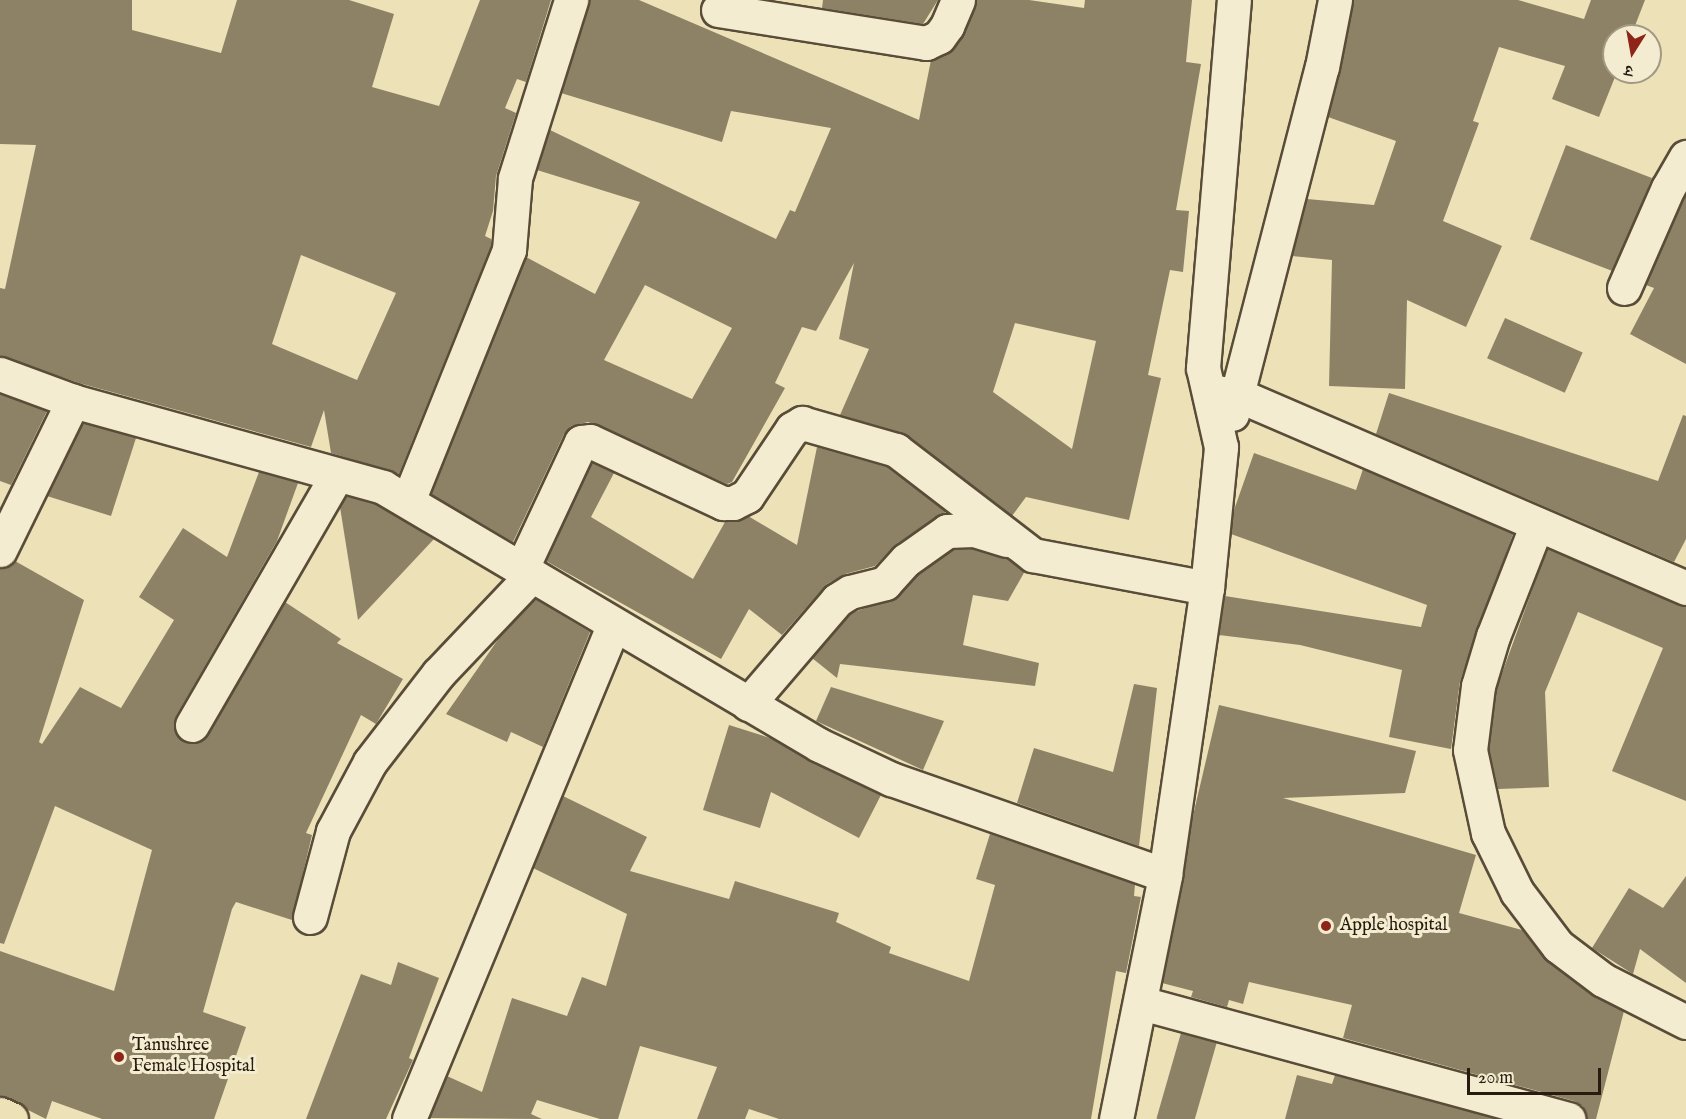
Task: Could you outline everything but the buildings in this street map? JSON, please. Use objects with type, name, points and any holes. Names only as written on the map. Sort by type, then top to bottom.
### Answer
[{"type":"main road","points":[[0,1114],[11,1119]]},
{"type":"street","points":[[408,501],[509,250],[515,178],[571,0]]},
{"type":"street","points":[[718,10],[926,43],[943,32],[958,0]]},
{"type":"street","points":[[1234,0],[1203,368],[1223,393],[1686,588]]},
{"type":"street","points":[[1116,1119],[1165,875],[1206,588],[1221,447],[1223,393],[1322,67],[1335,0]]},
{"type":"street","points":[[1624,288],[1668,188],[1686,158]]},
{"type":"street","points":[[0,374],[73,401],[383,487],[613,626],[819,745],[891,779],[1165,875]]},
{"type":"street","points":[[0,550],[73,401]]},
{"type":"street","points":[[310,917],[333,831],[370,762],[438,674],[526,573],[581,442],[590,441],[723,503],[733,503],[747,496],[792,429],[802,423],[896,450],[1033,555],[1206,588]]},
{"type":"street","points":[[192,725],[337,475]]},
{"type":"street","points":[[1537,524],[1493,636],[1478,686],[1470,750],[1488,833],[1517,892],[1558,946],[1603,980],[1686,1022]]},
{"type":"street","points":[[748,704],[837,600],[850,592],[885,583],[906,560],[947,531],[974,530],[1012,541]]},
{"type":"street","points":[[409,1119],[613,626]]},
{"type":"street","points":[[1141,1003],[1569,1119]]},
{"type":"place","name":"Apple hospital","points":[[1326,926]]},
{"type":"place","name":"Tanushree Female Hospital","points":[[119,1057]]}]
